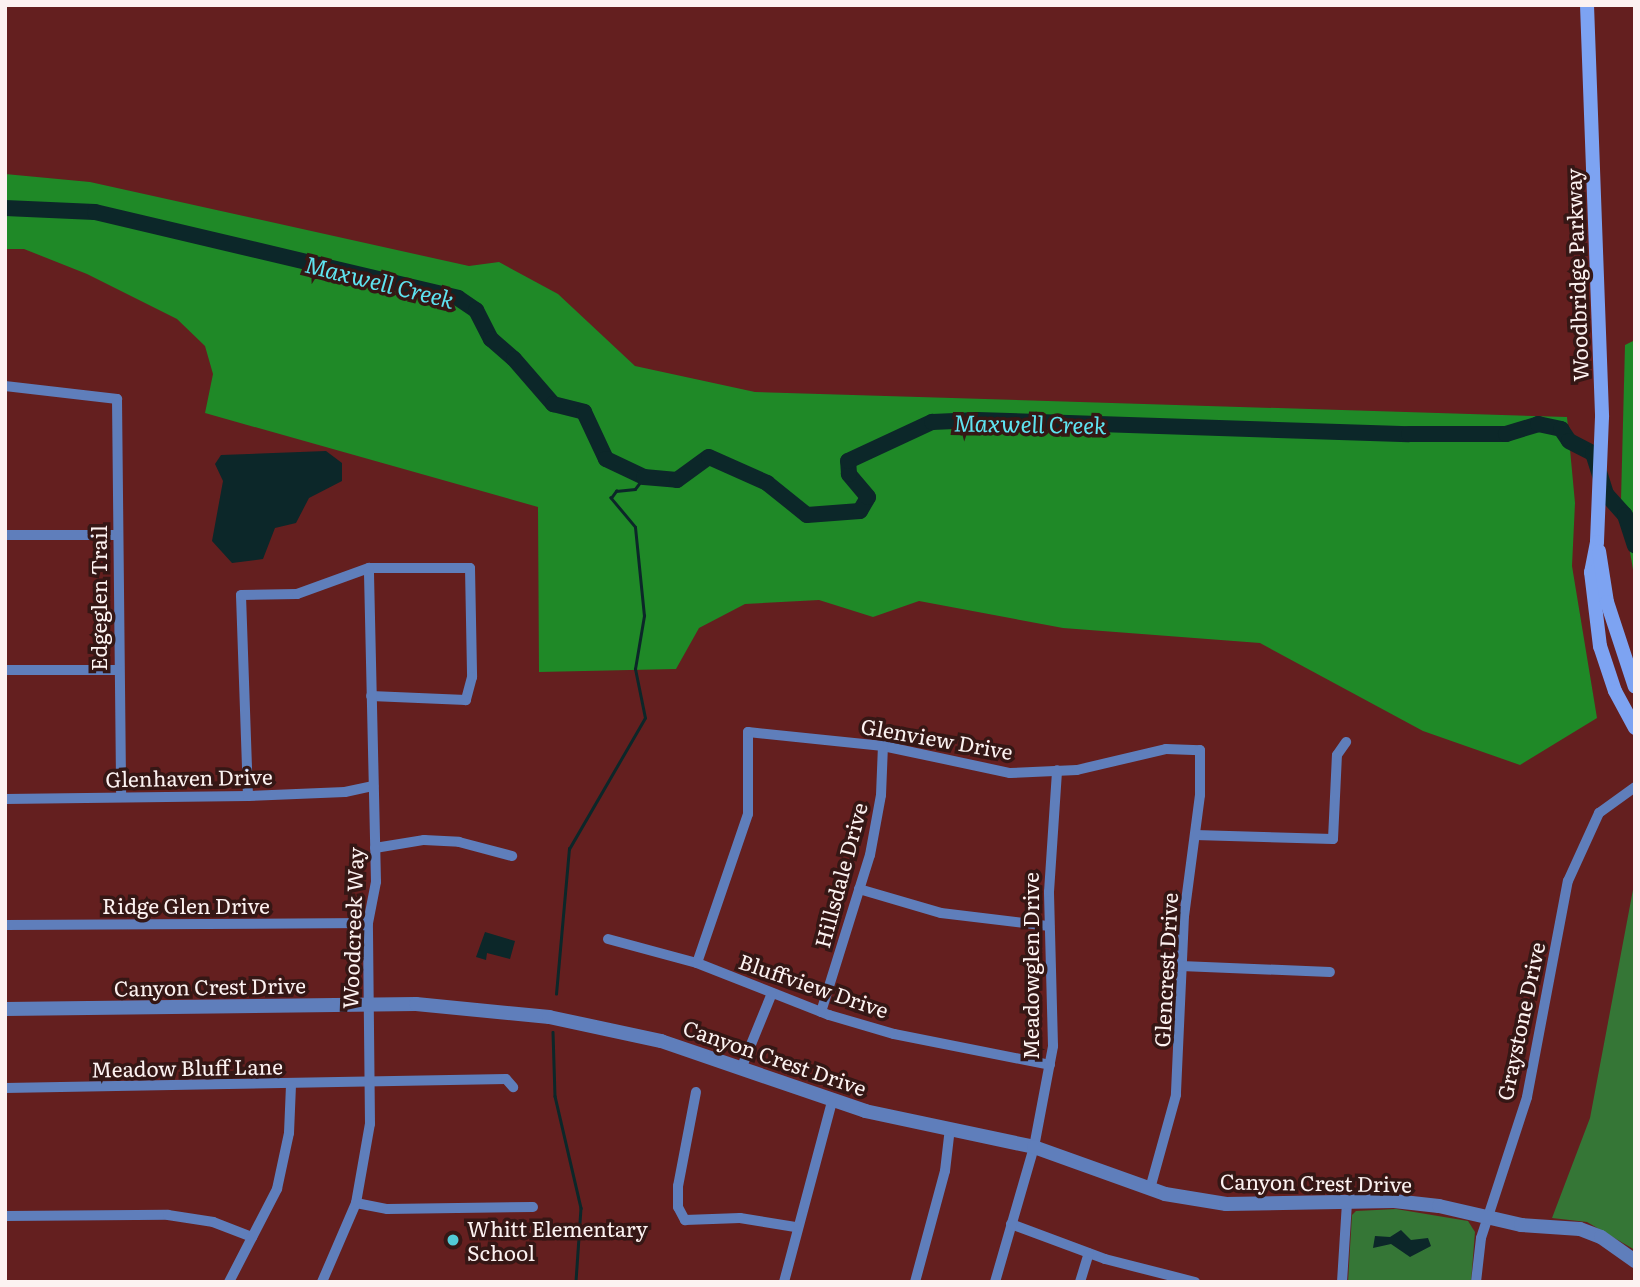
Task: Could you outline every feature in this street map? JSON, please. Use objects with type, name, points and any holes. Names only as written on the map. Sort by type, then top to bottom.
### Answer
[{"type":"main road","name":"Woodbridge Parkway","points":[[1587,5],[1602,417],[1597,542],[1591,572],[1600,646],[1615,691],[1635,728]]},
{"type":"main road","name":"Woodbridge Parkway","points":[[1597,542],[1607,602],[1635,687]]},
{"type":"street","name":"Edgeglen Trail","points":[[5,386],[117,399],[117,670],[121,797]]},
{"type":"street","points":[[5,535],[117,536]]},
{"type":"street","points":[[248,796],[241,595],[297,594],[369,568],[470,568],[472,677],[466,700],[372,696]]},
{"type":"street","name":"Woodcreek Way","points":[[322,1282],[356,1203],[370,1124],[368,923],[376,882],[369,568]]},
{"type":"street","points":[[5,670],[117,670]]},
{"type":"street","name":"Glenview Drive","points":[[697,963],[748,814],[748,732],[883,746],[1010,773],[1077,770],[1166,749],[1200,750]]},
{"type":"street","points":[[1195,835],[1334,839],[1337,755],[1346,742]]},
{"type":"street","name":"Hillsdale Drive","points":[[821,1012],[877,825],[883,746]]},
{"type":"street","name":"Glencrest Drive","points":[[1150,1189],[1176,1094],[1181,967],[1195,835],[1200,750]]},
{"type":"street","name":"Meadowglen Drive","points":[[995,1282],[1034,1147],[1050,1065],[1049,926],[1057,770]]},
{"type":"street","name":"Glenhaven Drive","points":[[5,799],[248,796],[345,792],[373,786]]},
{"type":"street","name":"Graystone Drive","points":[[1476,1282],[1487,1217],[1527,1097],[1568,881],[1578,851],[1599,813],[1635,787]]},
{"type":"street","points":[[375,848],[424,840],[459,842],[512,856]]},
{"type":"street","points":[[859,889],[941,914],[1049,926]]},
{"type":"street","name":"Ridge Glen Drive","points":[[5,925],[368,923]]},
{"type":"street","name":"Bluffview Drive","points":[[608,939],[697,963],[821,1012],[894,1034],[1050,1065]]},
{"type":"street","points":[[1181,967],[1330,972]]},
{"type":"street","points":[[741,1069],[772,993]]},
{"type":"street","name":"Canyon Crest Drive","points":[[5,1009],[369,1005],[488,1009],[605,1026],[832,1101],[1034,1147],[1150,1189],[1226,1204],[1405,1202],[1487,1217],[1580,1228],[1601,1237],[1635,1261]]},
{"type":"street","name":"Meadow Bluff Lane","points":[[5,1088],[291,1086],[506,1079],[513,1087]]},
{"type":"street","points":[[229,1282],[277,1189],[289,1133],[291,1086]]},
{"type":"street","points":[[696,1092],[678,1185],[678,1207],[685,1220],[740,1218],[795,1227]]},
{"type":"street","points":[[784,1282],[795,1227],[832,1101]]},
{"type":"street","points":[[915,1282],[945,1171],[950,1128]]},
{"type":"street","points":[[1342,1282],[1347,1202]]},
{"type":"street","points":[[356,1203],[387,1209],[533,1207]]},
{"type":"street","points":[[5,1216],[167,1215],[213,1222],[252,1237]]},
{"type":"street","points":[[1011,1224],[1089,1253],[1195,1282]]},
{"type":"street","points":[[1080,1282],[1089,1253]]},
{"type":"green space","points":[[5,174],[90,182],[469,266],[499,262],[558,294],[635,366],[755,392],[1567,417],[1575,503],[1572,566],[1597,718],[1520,765],[1423,731],[1260,643],[1063,628],[919,601],[873,617],[819,600],[745,604],[699,628],[676,669],[539,672],[538,507],[205,413],[213,374],[205,346],[177,319],[87,274],[24,249],[5,249]]},
{"type":"green space","points":[[1635,340],[1635,581],[1621,500],[1625,345]]},
{"type":"green space","points":[[1635,879],[1635,1250],[1587,1222],[1552,1218],[1590,1118]]},
{"type":"green space","points":[[1396,1209],[1468,1221],[1475,1232],[1471,1282],[1348,1282],[1352,1215],[1356,1211]]},
{"type":"water","points":[[326,451],[342,463],[342,481],[309,498],[296,523],[275,528],[263,559],[232,563],[212,541],[223,481],[215,464],[221,455]]},
{"type":"water","points":[[485,932],[515,941],[510,959],[487,953],[486,960],[476,957]]},
{"type":"water","points":[[1401,1230],[1411,1240],[1428,1238],[1431,1246],[1410,1257],[1391,1244],[1373,1248],[1375,1236],[1390,1237]]},
{"type":"waterway","name":"Maxwell Creek","points":[[5,208],[95,212],[458,298],[476,310],[491,339],[514,359],[553,404],[584,412],[606,459],[644,477],[677,480],[709,457],[767,483],[807,515],[860,511],[868,497],[849,474],[848,461],[932,422],[977,420],[1409,434],[1506,434],[1538,424],[1561,429],[1569,441],[1593,453],[1606,494],[1625,515],[1635,545]]},
{"type":"waterway","points":[[556,994],[569,849],[645,718],[635,669],[644,616],[635,527],[611,498],[616,491],[635,489],[644,477]]},
{"type":"waterway","points":[[553,1032],[555,1096],[581,1208],[576,1282]]},
{"type":"place","name":"Whitt Elementary School","points":[[453,1240]]}]
